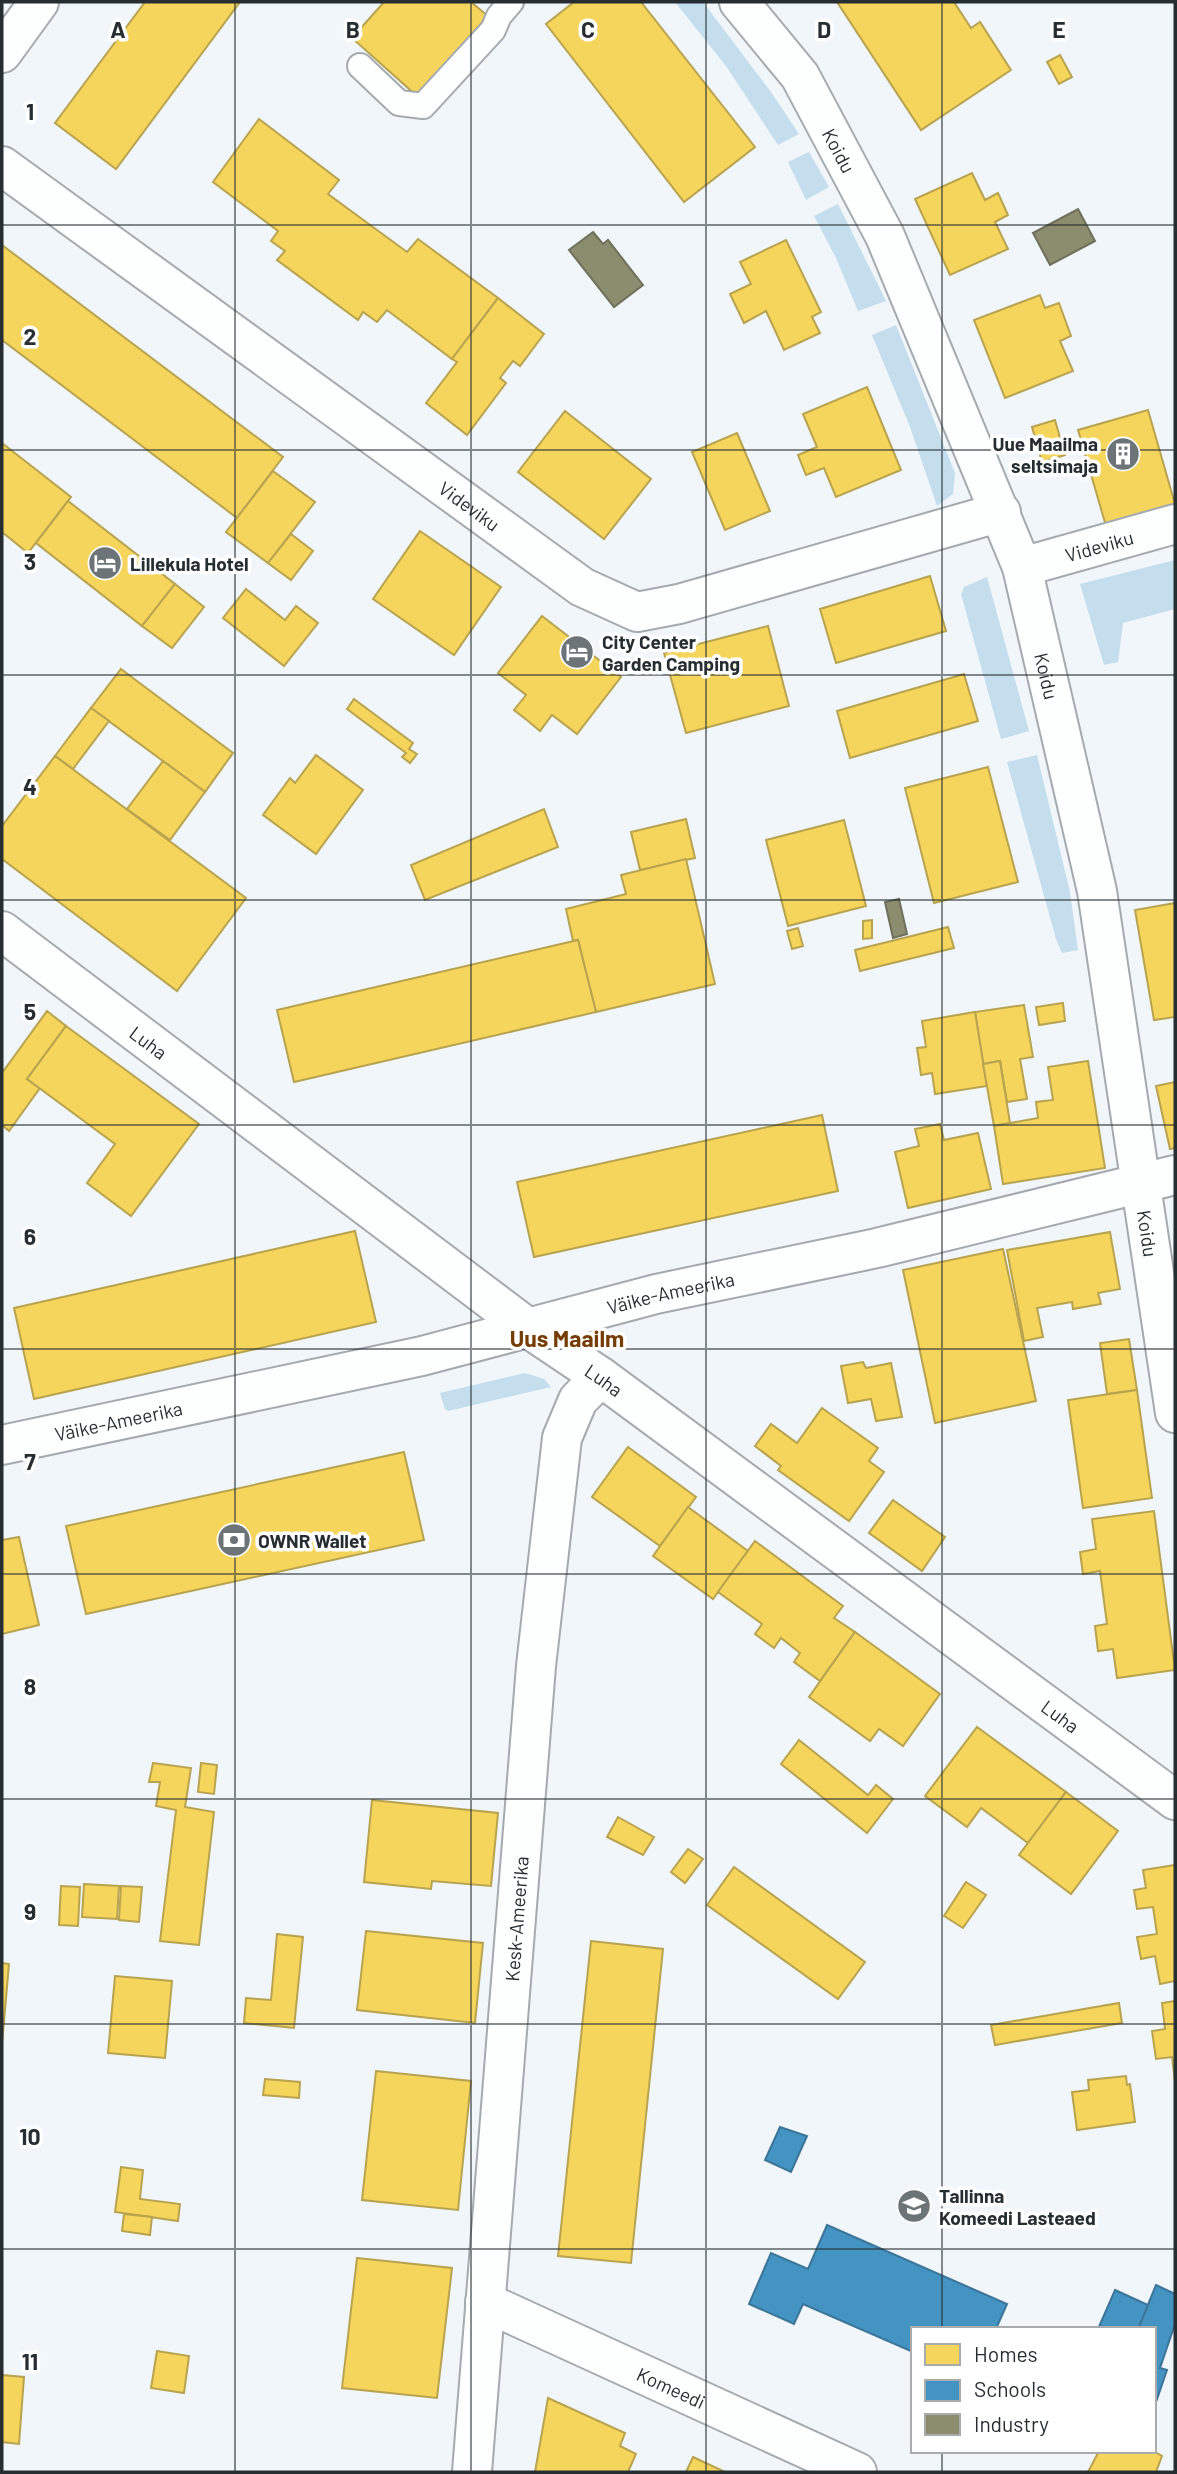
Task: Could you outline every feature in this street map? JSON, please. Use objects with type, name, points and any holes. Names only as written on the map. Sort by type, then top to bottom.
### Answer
[{"type":"street","points":[[2,53],[39,2]]},
{"type":"street","name":"Koidu","points":[[739,2],[800,76],[885,236],[1022,567],[1097,891],[1158,1178],[1175,1413]]},
{"type":"street","name":"Videviku","points":[[2,166],[582,587],[637,612],[679,604],[1001,512]]},
{"type":"street","name":"Videviku","points":[[1022,567],[1175,524]]},
{"type":"street","name":"Luha","points":[[2,931],[528,1328],[601,1377],[1175,1800]]},
{"type":"street","name":"Väike-Ameerika","points":[[2,1445],[422,1356],[656,1294],[877,1248],[1158,1178]]},
{"type":"street","name":"Kesk-Ameerika","points":[[472,2472],[536,1666],[562,1438],[578,1400],[601,1377]]},
{"type":"street","name":"Komeedi","points":[[485,2302],[857,2472]]},
{"type":"lane","points":[[360,66],[399,103],[424,106],[493,30],[499,6]]},
{"type":"shaded area","points":[[675,2],[703,2],[799,134],[778,145],[726,66]]},
{"type":"shaded area","points":[[809,152],[829,187],[806,200],[788,162]]},
{"type":"shaded area","points":[[838,204],[886,301],[858,311],[836,258],[814,216]]},
{"type":"shaded area","points":[[896,325],[955,473],[953,494],[937,506],[910,427],[872,335]]},
{"type":"shaded area","points":[[1175,560],[1175,609],[1123,623],[1118,662],[1104,665],[1080,584]]},
{"type":"shaded area","points":[[987,577],[1029,731],[1001,739],[961,594],[964,587]]},
{"type":"shaded area","points":[[1037,755],[1070,892],[1078,950],[1062,953],[1007,762]]},
{"type":"shaded area","points":[[525,1373],[544,1379],[551,1387],[448,1411],[445,1409],[440,1393]]},
{"type":"building: Homes","points":[[145,2],[240,2],[116,169],[55,123]]},
{"type":"building: Homes","points":[[384,2],[471,2],[488,16],[417,96],[352,38]]},
{"type":"building: Homes","points":[[574,2],[641,2],[755,147],[684,202],[546,24]]},
{"type":"building: Homes","points":[[837,2],[954,2],[971,28],[980,22],[1011,70],[921,130]]},
{"type":"building: Homes","points":[[1060,55],[1072,77],[1059,84],[1047,62]]},
{"type":"building: Homes","points":[[259,119],[339,180],[328,194],[407,252],[418,239],[498,298],[452,359],[387,310],[377,322],[363,312],[358,320],[277,260],[285,251],[271,241],[278,231],[213,182]]},
{"type":"building: Homes","points":[[972,173],[985,200],[998,193],[1008,215],[995,222],[1008,249],[950,275],[915,199]]},
{"type":"building: Homes","points":[[786,240],[821,312],[812,317],[820,333],[784,350],[766,311],[744,323],[730,294],[751,284],[740,262]]},
{"type":"building: Homes","points":[[2,245],[283,457],[237,518],[2,340]]},
{"type":"building: Homes","points":[[1040,295],[1045,308],[1059,303],[1071,336],[1060,341],[1073,371],[1005,398],[974,320]]},
{"type":"building: Homes","points":[[498,298],[544,334],[520,366],[513,361],[500,378],[506,383],[467,435],[426,403],[457,362],[452,359]]},
{"type":"building: Homes","points":[[867,387],[901,470],[836,497],[824,468],[806,475],[798,455],[817,447],[803,414]]},
{"type":"building: Homes","name":"Uue Maailma seltsimaja","points":[[1148,410],[1175,504],[1106,526],[1078,430]]},
{"type":"building: Homes","points":[[565,411],[651,479],[604,539],[518,472]]},
{"type":"building: Homes","points":[[1055,420],[1065,455],[1042,462],[1032,427]]},
{"type":"building: Homes","points":[[737,433],[770,511],[725,530],[692,452]]},
{"type":"building: Homes","points":[[2,443],[71,497],[28,553],[2,532]]},
{"type":"building: Homes","points":[[273,471],[315,502],[268,563],[226,532]]},
{"type":"building: Homes","name":"Lillekula Hotel","points":[[68,501],[175,584],[142,626],[36,543]]},
{"type":"building: Homes","points":[[420,531],[501,587],[454,655],[373,599]]},
{"type":"building: Homes","points":[[291,534],[313,551],[291,580],[268,563]]},
{"type":"building: Homes","points":[[930,576],[946,631],[836,663],[820,609]]},
{"type":"building: Homes","points":[[175,584],[204,607],[172,648],[142,626]]},
{"type":"building: Homes","points":[[246,589],[285,620],[296,606],[318,623],[284,666],[223,618]]},
{"type":"building: Homes","points":[[542,616],[621,677],[577,734],[552,715],[540,731],[514,710],[526,695],[498,673]]},
{"type":"building: Homes","points":[[768,626],[789,706],[686,733],[664,653]]},
{"type":"building: Homes","points":[[121,669],[233,753],[205,792],[91,708]]},
{"type":"building: Homes","points":[[964,674],[978,721],[850,758],[837,711]]},
{"type":"building: Homes","points":[[354,699],[413,743],[409,749],[417,754],[410,763],[402,757],[406,753],[347,709]]},
{"type":"building: Homes","points":[[91,708],[109,721],[73,769],[55,756]]},
{"type":"building: Homes","points":[[316,755],[363,790],[316,854],[263,815],[290,778],[295,783]]},
{"type":"building: Homes","points":[[55,756],[246,898],[177,991],[2,859],[2,826]]},
{"type":"building: Homes","points":[[163,761],[205,792],[170,840],[127,809]]},
{"type":"building: Homes","points":[[988,767],[1018,882],[934,903],[905,788]]},
{"type":"building: Homes","points":[[544,809],[558,847],[425,900],[411,865]]},
{"type":"building: Homes","points":[[686,819],[695,858],[640,870],[631,832]]},
{"type":"building: Homes","points":[[844,820],[866,906],[788,926],[766,840]]},
{"type":"building: Homes","points":[[686,859],[715,984],[596,1012],[578,940],[573,941],[566,909],[626,894],[621,875]]},
{"type":"building: Homes","points":[[1175,903],[1175,1017],[1154,1020],[1135,910]]},
{"type":"building: Homes","points":[[872,920],[872,938],[863,939],[863,921]]},
{"type":"building: Homes","points":[[948,927],[954,948],[860,971],[855,950]]},
{"type":"building: Homes","points":[[798,928],[803,946],[792,949],[787,931]]},
{"type":"building: Homes","points":[[578,940],[596,1012],[294,1082],[277,1010]]},
{"type":"building: Homes","points":[[1063,1003],[1065,1021],[1039,1025],[1036,1007]]},
{"type":"building: Homes","points":[[1024,1005],[1033,1057],[1020,1059],[1027,1099],[1007,1102],[1000,1061],[983,1064],[975,1012]]},
{"type":"building: Homes","points":[[47,1011],[66,1026],[27,1079],[40,1088],[9,1131],[2,1125],[2,1073]]},
{"type":"building: Homes","points":[[975,1012],[987,1086],[935,1094],[932,1073],[921,1075],[917,1048],[926,1047],[922,1021]]},
{"type":"building: Homes","points":[[66,1026],[199,1124],[131,1216],[87,1183],[115,1144],[27,1079]]},
{"type":"building: Homes","points":[[1000,1061],[1010,1123],[994,1126],[983,1064]]},
{"type":"building: Homes","points":[[1088,1061],[1105,1168],[1003,1184],[994,1126],[1038,1118],[1036,1102],[1053,1100],[1048,1067]]},
{"type":"building: Homes","points":[[1175,1082],[1175,1148],[1170,1149],[1156,1086]]},
{"type":"building: Homes","points":[[822,1115],[838,1191],[534,1257],[517,1182]]},
{"type":"building: Homes","points":[[940,1124],[944,1140],[978,1133],[991,1189],[908,1208],[895,1152],[919,1146],[915,1129]]},
{"type":"building: Homes","points":[[355,1231],[376,1322],[34,1399],[14,1308]]},
{"type":"building: Homes","points":[[1110,1232],[1120,1289],[1098,1293],[1101,1304],[1073,1309],[1072,1302],[1037,1308],[1043,1337],[1024,1341],[1007,1250]]},
{"type":"building: Homes","points":[[1003,1249],[1036,1401],[935,1423],[903,1270]]},
{"type":"building: Homes","points":[[1129,1339],[1137,1390],[1107,1394],[1100,1343]]},
{"type":"building: Homes","points":[[863,1362],[866,1368],[891,1363],[902,1417],[876,1421],[871,1399],[848,1403],[841,1366]]},
{"type":"building: Homes","points":[[1137,1390],[1152,1498],[1083,1508],[1068,1400]]},
{"type":"building: Homes","points":[[822,1408],[878,1448],[869,1461],[884,1472],[849,1521],[778,1470],[781,1466],[755,1446],[771,1424],[797,1443]]},
{"type":"building: Homes","points":[[628,1447],[696,1497],[660,1546],[592,1497]]},
{"type":"building: Homes","points":[[404,1452],[424,1540],[86,1614],[66,1526]]},
{"type":"building: Homes","points":[[893,1500],[945,1537],[922,1571],[869,1533]]},
{"type":"building: Homes","points":[[688,1507],[748,1551],[713,1599],[653,1556]]},
{"type":"building: Homes","points":[[1154,1511],[1175,1670],[1117,1678],[1113,1649],[1098,1651],[1095,1626],[1107,1624],[1100,1571],[1083,1574],[1080,1552],[1096,1549],[1092,1519]]},
{"type":"building: Homes","points":[[19,1537],[39,1625],[2,1634],[2,1540]]},
{"type":"building: Homes","points":[[755,1541],[843,1606],[834,1618],[855,1632],[820,1681],[794,1662],[800,1653],[781,1638],[774,1648],[755,1634],[762,1624],[718,1592]]},
{"type":"building: Homes","points":[[855,1632],[940,1694],[903,1746],[879,1729],[870,1741],[809,1697]]},
{"type":"building: Homes","points":[[977,1727],[1066,1792],[1028,1843],[981,1808],[967,1827],[925,1796]]},
{"type":"building: Homes","points":[[799,1740],[868,1795],[876,1785],[893,1799],[867,1833],[781,1764]]},
{"type":"building: Homes","points":[[153,1763],[191,1768],[185,1807],[214,1812],[199,1945],[160,1941],[176,1810],[156,1806],[160,1782],[149,1782]]},
{"type":"building: Homes","points":[[201,1763],[217,1765],[214,1794],[198,1792]]},
{"type":"building: Homes","points":[[1066,1792],[1118,1831],[1071,1894],[1019,1855]]},
{"type":"building: Homes","points":[[372,1800],[498,1813],[491,1886],[432,1881],[431,1889],[364,1882]]},
{"type":"building: Homes","points":[[618,1817],[654,1837],[643,1855],[607,1837]]},
{"type":"building: Homes","points":[[688,1849],[703,1859],[685,1883],[671,1872]]},
{"type":"building: Homes","points":[[1175,1865],[1175,1981],[1160,1984],[1155,1956],[1141,1959],[1137,1937],[1157,1934],[1153,1907],[1137,1909],[1134,1890],[1146,1888],[1143,1870]]},
{"type":"building: Homes","points":[[734,1867],[865,1962],[838,1999],[707,1905]]},
{"type":"building: Homes","points":[[966,1882],[986,1895],[963,1928],[944,1916]]},
{"type":"building: Homes","points":[[84,1884],[119,1886],[117,1919],[82,1917]]},
{"type":"building: Homes","points":[[61,1886],[80,1887],[78,1926],[59,1925]]},
{"type":"building: Homes","points":[[121,1886],[142,1887],[139,1922],[119,1920]]},
{"type":"building: Homes","points":[[366,1931],[483,1943],[475,2023],[357,2010]]},
{"type":"building: Homes","points":[[277,1934],[303,1937],[294,2028],[244,2023],[246,1998],[271,2000]]},
{"type":"building: Homes","points":[[591,1941],[663,1949],[631,2263],[558,2256]]},
{"type":"building: Homes","points":[[2,1963],[9,1964],[2,2044]]},
{"type":"building: Homes","points":[[115,1976],[172,1981],[165,2058],[108,2053]]},
{"type":"building: Homes","points":[[1175,2001],[1175,2082],[1172,2057],[1156,2059],[1152,2031],[1165,2029],[1162,2003]]},
{"type":"building: Homes","points":[[1119,2003],[1122,2023],[995,2045],[991,2025]]},
{"type":"building: Homes","points":[[376,2071],[471,2081],[458,2210],[362,2200]]},
{"type":"building: Homes","points":[[1126,2076],[1127,2085],[1130,2084],[1135,2122],[1077,2130],[1072,2092],[1089,2090],[1088,2080]]},
{"type":"building: Homes","points":[[265,2079],[300,2082],[299,2098],[263,2095]]},
{"type":"building: Homes","points":[[121,2167],[143,2170],[140,2199],[180,2204],[178,2221],[115,2212]]},
{"type":"building: Homes","points":[[124,2214],[152,2217],[150,2235],[122,2231]]},
{"type":"building: Homes","points":[[357,2258],[452,2268],[437,2398],[342,2388]]},
{"type":"building: Homes","points":[[157,2351],[189,2356],[184,2393],[151,2388]]},
{"type":"building: Homes","points":[[2,2375],[24,2377],[19,2444],[2,2442]]},
{"type":"building: Homes","points":[[548,2398],[625,2433],[620,2446],[636,2454],[628,2472],[535,2472]]},
{"type":"building: Homes","points":[[1098,2453],[1156,2453],[1162,2456],[1156,2472],[1088,2472]]},
{"type":"building: Homes","points":[[693,2457],[725,2472],[686,2472]]},
{"type":"building: Schools","points":[[780,2127],[807,2136],[791,2172],[765,2160]]},
{"type":"building: Schools","points":[[827,2225],[1007,2304],[997,2327],[911,2327],[911,2351],[803,2304],[794,2324],[749,2304],[771,2253],[808,2269]]},
{"type":"building: Schools","points":[[1156,2285],[1175,2294],[1175,2324],[1160,2368],[1167,2370],[1156,2402],[1156,2327],[1139,2327]]},
{"type":"building: Schools","points":[[1115,2290],[1148,2305],[1139,2327],[1099,2327]]},
{"type":"building: Industry","points":[[1078,209],[1095,241],[1050,265],[1033,233]]},
{"type":"building: Industry","points":[[593,232],[603,244],[608,240],[643,285],[614,307],[569,250]]},
{"type":"building: Industry","points":[[899,899],[907,934],[893,938],[885,902]]},
{"type":"place","name":"Uue Maailma seltsimaja","points":[[1123,454]]},
{"type":"place","name":"Lillekula Hotel","points":[[105,563]]},
{"type":"place","name":"City Center Garden Camping","points":[[577,652]]},
{"type":"place","name":"OWNR Wallet","points":[[234,1540]]},
{"type":"place","name":"Tallinna Komeedi Lasteaed","points":[[914,2206]]},
{"type":"district","name":"Uus Maailm","points":[[567,1338]]}]
